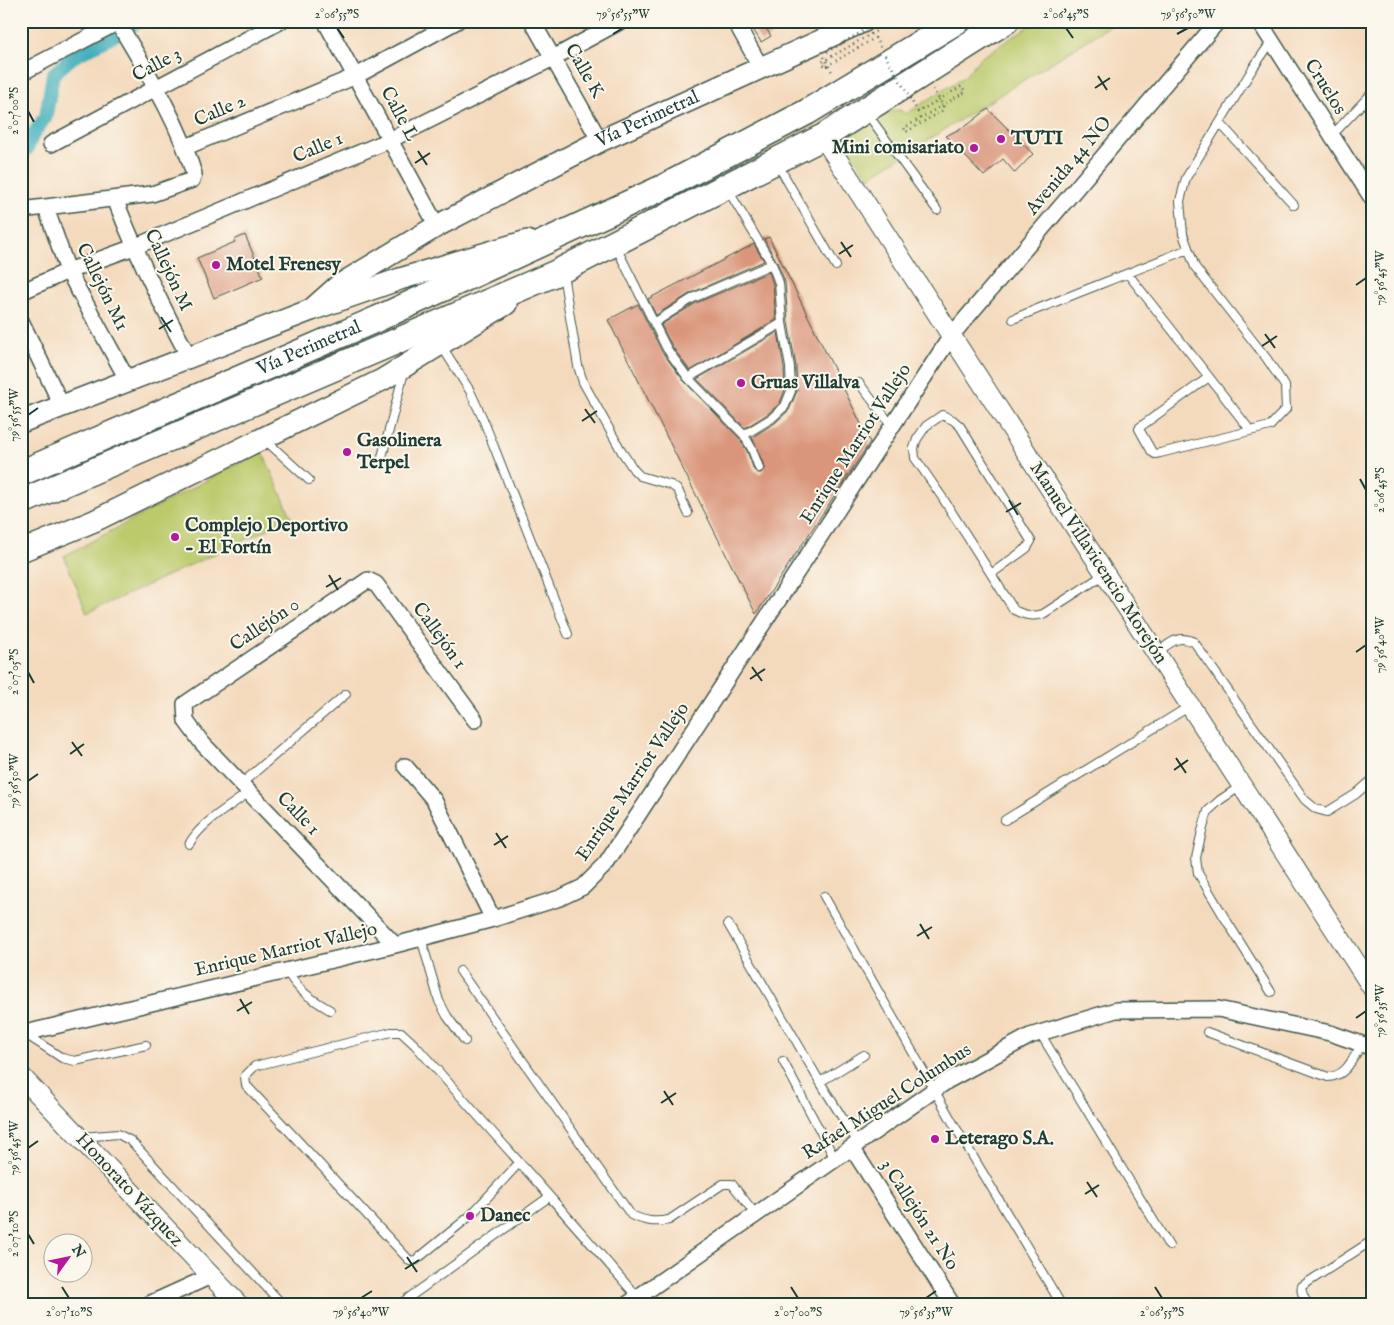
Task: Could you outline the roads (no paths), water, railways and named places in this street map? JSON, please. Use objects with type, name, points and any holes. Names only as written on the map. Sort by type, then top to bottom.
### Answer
[{"type":"highway","points":[[897,57],[936,21]]},
{"type":"highway","name":"Vía Perimetral","points":[[21,473],[377,319],[664,187],[842,91],[956,21]]},
{"type":"highway","name":"Vía Perimetral","points":[[21,502],[559,271],[823,137],[1006,21]]},
{"type":"main road","name":"Vía Perimetral","points":[[310,310],[338,286],[437,226],[600,141],[761,68],[821,47],[864,21]]},
{"type":"main road","name":"Vía Perimetral","points":[[21,422],[310,310],[400,279],[595,220]]},
{"type":"main road","name":"Vía Perimetral","points":[[21,551],[94,521],[382,380],[559,271]]},
{"type":"street","name":"Calle 3","points":[[51,144],[281,21]]},
{"type":"street","name":"Calle L","points":[[325,21],[437,226]]},
{"type":"street","name":"Calle 2","points":[[21,210],[152,194],[192,180],[194,174],[186,147],[356,76],[457,21]]},
{"type":"street","name":"Calle K","points":[[532,21],[600,141]]},
{"type":"street","name":"Calle 1","points":[[21,292],[68,271],[134,246],[390,140],[553,58],[620,21]]},
{"type":"street","points":[[735,21],[761,68]]},
{"type":"street","name":"Avenida 44 NO","points":[[951,336],[1218,21]]},
{"type":"street","name":"Cruelos","points":[[1259,21],[1373,200]]},
{"type":"street","points":[[21,73],[120,25],[186,147]]},
{"type":"street","name":"Manuel Villavicencio Morejón","points":[[823,137],[1373,989]]},
{"type":"street","name":"Callejón M","points":[[115,199],[166,316],[189,356]]},
{"type":"street","name":"Callejón M1","points":[[46,208],[68,271],[128,381]]},
{"type":"street","points":[[21,321],[62,406]]},
{"type":"street","name":"Enrique Marriot Vallejo","points":[[23,1033],[395,945],[493,919],[560,898],[583,887],[606,864],[951,336]]},
{"type":"street","name":"Callejón 0","points":[[185,704],[368,580]]},
{"type":"street","name":"Callejón 1","points":[[368,580],[376,584],[475,720]]},
{"type":"street","name":"Calle 1","points":[[185,704],[186,721],[202,743],[395,945]]},
{"type":"street","points":[[405,766],[434,800],[493,919]]},
{"type":"street","name":"Rafael Miguel Columbus","points":[[633,1301],[947,1081],[1030,1036],[1116,1010],[1218,1009],[1330,1033],[1367,1046]]},
{"type":"street","name":"Honorato Vázquez","points":[[21,1076],[238,1304]]},
{"type":"street","name":"3 Callejón 21 No","points":[[855,1145],[952,1304]]},
{"type":"street","points":[[149,1304],[211,1276]]},
{"type":"lane","points":[[1209,377],[1138,429],[1152,452],[1155,454],[1160,453],[1270,426],[1286,409],[1284,386],[1267,359],[1195,267],[1182,234],[1180,201],[1186,178],[1253,68],[1272,41]]},
{"type":"lane","points":[[1331,134],[1373,92]]},
{"type":"lane","points":[[865,110],[937,210]]},
{"type":"lane","points":[[1220,123],[1294,205]]},
{"type":"lane","points":[[776,161],[836,266]]},
{"type":"lane","points":[[725,187],[772,264],[779,283],[782,323],[790,367],[791,391],[785,406],[772,418],[744,435]]},
{"type":"lane","points":[[614,243],[667,349],[688,378],[744,435],[759,468]]},
{"type":"lane","points":[[1013,319],[1081,290],[1128,274],[1188,249]]},
{"type":"lane","points":[[654,323],[694,298],[772,264]]},
{"type":"lane","points":[[559,271],[578,366],[583,382],[634,470],[640,476],[671,485],[678,490],[688,513]]},
{"type":"lane","points":[[1128,274],[1250,430]]},
{"type":"lane","points":[[688,378],[782,323]]},
{"type":"lane","points":[[440,344],[470,391],[483,419],[568,634]]},
{"type":"lane","points":[[382,457],[406,365]]},
{"type":"lane","points":[[859,383],[892,426]]},
{"type":"lane","points":[[991,574],[1029,546],[1031,541],[960,426],[942,415],[926,426],[914,448],[915,458],[1014,610],[1022,614],[1034,616],[1042,614],[1105,574]]},
{"type":"lane","points":[[263,438],[309,480]]},
{"type":"lane","points":[[1156,653],[1179,638],[1185,638],[1194,642],[1305,800],[1316,809],[1327,812],[1356,794],[1373,779]]},
{"type":"lane","points":[[190,844],[196,832],[346,694]]},
{"type":"lane","points":[[1005,820],[1190,706]]},
{"type":"lane","points":[[1241,786],[1220,800],[1208,811],[1196,858],[1198,872],[1271,992]]},
{"type":"lane","points":[[824,896],[934,1090],[1061,1304]]},
{"type":"lane","points":[[728,924],[855,1145]]},
{"type":"lane","points":[[421,938],[439,1001],[465,1041]]},
{"type":"lane","points":[[287,971],[295,985],[306,995],[330,1010]]},
{"type":"lane","points":[[460,971],[631,1215],[646,1221],[660,1222],[669,1220],[723,1184],[732,1184],[756,1215]]},
{"type":"lane","points":[[519,1163],[470,1216],[416,1260],[410,1261],[246,1085],[245,1076],[255,1066],[391,1032],[401,1032],[415,1045],[587,1238],[633,1301]]},
{"type":"lane","points":[[1207,1032],[1328,1077],[1337,1076],[1343,1072],[1367,1046]]},
{"type":"lane","points":[[23,1033],[62,1058],[75,1061],[146,1045]]},
{"type":"lane","points":[[1040,1033],[1168,1246]]},
{"type":"lane","points":[[820,1082],[864,1056]]},
{"type":"lane","points":[[783,1061],[835,1159]]},
{"type":"lane","points":[[79,1137],[118,1134],[131,1141],[282,1304]]},
{"type":"lane","points":[[400,1304],[549,1197]]},
{"type":"lane","points":[[1308,1304],[1303,1298],[1302,1286],[1373,1240]]},
{"type":"waterway","points":[[21,152],[27,149],[32,136],[46,116],[53,74],[73,57],[141,21]]},
{"type":"place","name":"TUTI","points":[[1001,139]]},
{"type":"place","name":"Mini comisariato","points":[[974,148]]},
{"type":"place","name":"Motel Frenesy","points":[[216,265]]},
{"type":"place","name":"Gruas Villalva","points":[[741,383]]},
{"type":"place","name":"Gasolinera Terpel","points":[[347,452]]},
{"type":"place","name":"Complejo Deportivo - El Fortín","points":[[175,537]]},
{"type":"place","name":"Leterago S.A.","points":[[935,1139]]},
{"type":"place","name":"Danec","points":[[470,1216]]}]
